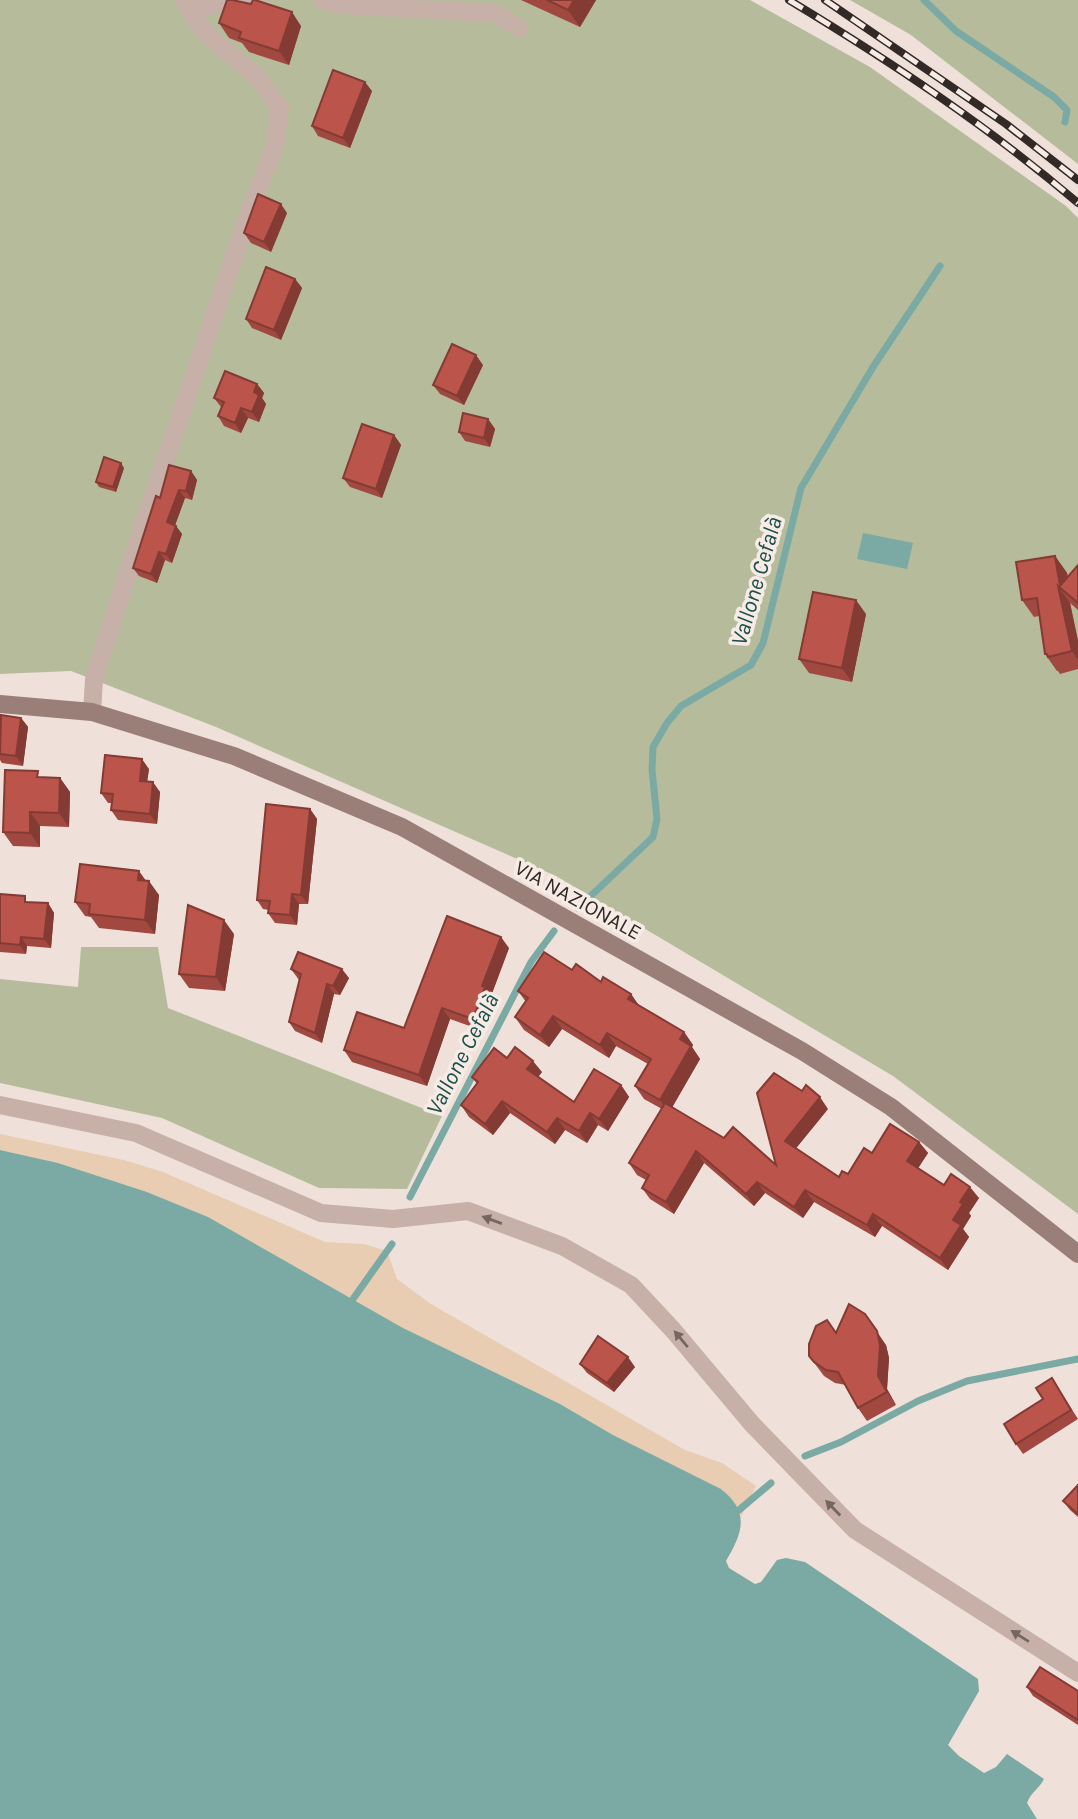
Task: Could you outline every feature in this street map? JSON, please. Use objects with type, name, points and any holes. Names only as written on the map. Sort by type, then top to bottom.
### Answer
[{"type":"main road","name":"VIA NAZIONALE","points":[[0,704],[92,712],[234,756],[401,827],[802,1051],[891,1107],[1078,1254]]},
{"type":"street","points":[[92,712],[94,680],[136,547],[250,210],[275,147],[280,108],[258,79],[204,32],[187,5],[258,0]]},
{"type":"street","points":[[323,0],[341,5],[494,13],[519,28]]},
{"type":"street","points":[[0,1104],[136,1133],[321,1213],[393,1219],[468,1211],[562,1246],[631,1285],[673,1330],[752,1424],[855,1531],[1078,1673]]},
{"type":"green space","points":[[0,0],[750,0],[870,67],[1066,206],[1078,218],[1078,1214],[893,1076],[556,876],[216,727],[71,671],[0,674]]},
{"type":"green space","points":[[850,0],[1078,0],[1078,164],[911,35]]},
{"type":"green space","points":[[81,947],[158,947],[168,1008],[442,1116],[407,1189],[319,1188],[162,1118],[0,1083],[0,979],[78,987]]},
{"type":"sand","points":[[0,1134],[124,1160],[163,1172],[325,1242],[364,1244],[387,1251],[397,1279],[431,1304],[685,1450],[722,1463],[756,1486],[741,1517],[739,1510],[721,1489],[613,1435],[560,1404],[403,1328],[208,1217],[147,1192],[58,1163],[0,1150]]},
{"type":"water","points":[[863,533],[913,543],[907,569],[857,559]]},
{"type":"water","points":[[0,1150],[58,1163],[147,1192],[208,1217],[403,1328],[560,1404],[613,1435],[721,1489],[736,1506],[741,1523],[740,1532],[726,1561],[729,1568],[755,1584],[761,1582],[777,1560],[786,1558],[805,1562],[978,1679],[979,1691],[948,1745],[984,1773],[996,1767],[1007,1754],[1044,1779],[1027,1803],[1037,1819],[0,1819]]},
{"type":"building","points":[[227,0],[251,4],[255,0],[292,12],[279,51],[239,38],[241,32],[219,23]]},
{"type":"building","points":[[547,0],[574,0],[568,10]]},
{"type":"building","points":[[333,70],[365,82],[343,138],[312,126]]},
{"type":"building","points":[[258,194],[281,204],[264,242],[244,233]]},
{"type":"building","points":[[266,267],[295,279],[274,330],[246,319]]},
{"type":"building","points":[[452,344],[476,355],[457,396],[433,385]]},
{"type":"building","points":[[225,371],[257,384],[254,392],[259,395],[252,412],[241,408],[235,423],[218,416],[224,402],[214,398]]},
{"type":"building","points":[[463,413],[488,419],[484,438],[459,432]]},
{"type":"building","points":[[362,424],[394,435],[376,489],[343,478]]},
{"type":"building","points":[[104,457],[121,463],[113,487],[96,482]]},
{"type":"building","points":[[169,465],[191,471],[186,491],[179,490],[167,522],[176,526],[166,554],[159,552],[151,574],[133,568],[156,496],[160,498]]},
{"type":"building","points":[[1055,556],[1060,586],[1078,565],[1078,603],[1058,586],[1072,651],[1048,657],[1045,654],[1037,598],[1022,600],[1016,562]]},
{"type":"building","points":[[813,592],[856,600],[842,668],[799,659]]},
{"type":"building","points":[[1,715],[21,718],[16,756],[0,754]]},
{"type":"building","points":[[105,755],[142,759],[140,781],[153,782],[150,814],[111,810],[113,794],[101,793]]},
{"type":"building","points":[[5,770],[38,771],[37,777],[60,778],[59,813],[30,812],[30,833],[3,832]]},
{"type":"building","points":[[266,804],[310,809],[301,895],[292,894],[290,915],[268,913],[270,901],[257,900]]},
{"type":"building","points":[[80,864],[139,871],[138,880],[149,881],[145,920],[89,914],[90,904],[75,902]]},
{"type":"building","points":[[0,894],[25,896],[25,902],[48,903],[44,939],[21,937],[20,945],[0,943]]},
{"type":"building","points":[[188,905],[224,920],[216,977],[179,974]]},
{"type":"building","points":[[447,916],[501,937],[482,986],[485,987],[473,1019],[442,1008],[419,1075],[344,1050],[357,1012],[404,1028]]},
{"type":"building","points":[[298,952],[342,969],[333,986],[327,984],[315,1033],[289,1022],[301,974],[291,969]]},
{"type":"building","points":[[544,952],[572,970],[576,964],[601,982],[603,977],[631,994],[628,999],[684,1032],[680,1039],[691,1046],[660,1100],[635,1086],[651,1059],[607,1033],[600,1045],[553,1016],[540,1035],[515,1017],[528,998],[518,991]]},
{"type":"building","points":[[515,1047],[533,1061],[527,1069],[574,1102],[594,1069],[621,1085],[599,1119],[590,1113],[579,1131],[557,1118],[547,1132],[502,1101],[485,1124],[461,1105],[478,1082],[472,1077],[494,1048],[507,1058]]},
{"type":"building","points":[[774,1073],[802,1091],[806,1085],[820,1097],[785,1141],[839,1177],[842,1171],[848,1174],[864,1148],[872,1153],[890,1124],[919,1142],[907,1161],[944,1185],[951,1174],[970,1187],[953,1220],[961,1225],[940,1258],[873,1214],[867,1225],[805,1190],[794,1207],[757,1182],[746,1194],[696,1151],[666,1202],[642,1188],[649,1175],[629,1163],[665,1103],[724,1138],[733,1127],[776,1165],[757,1093]]},
{"type":"building","points":[[849,1304],[865,1314],[877,1331],[880,1345],[878,1376],[887,1392],[858,1408],[838,1372],[826,1370],[809,1356],[809,1344],[816,1326],[827,1320],[836,1333]]},
{"type":"building","points":[[598,1336],[628,1357],[607,1383],[580,1364]]},
{"type":"building","points":[[1052,1378],[1071,1410],[1016,1444],[1004,1424],[1043,1399],[1036,1388]]},
{"type":"building","points":[[1078,1485],[1078,1514],[1063,1501]]},
{"type":"building","points":[[1040,1667],[1078,1691],[1078,1720],[1027,1687]]},
{"type":"waterway","name":"Vallone Cefalà","points":[[924,0],[956,31],[1054,97],[1067,110],[1065,122]]},
{"type":"waterway","name":"Vallone Cefalà","points":[[578,908],[653,837],[657,819],[652,770],[653,747],[667,723],[681,706],[751,665],[763,643],[801,488],[873,367],[940,266]]},
{"type":"waterway","name":"Vallone Cefalà","points":[[410,1197],[531,962],[554,931]]},
{"type":"waterway","name":"Vallone Cefalà","points":[[353,1299],[392,1244]]},
{"type":"waterway","points":[[805,1456],[841,1442],[918,1401],[967,1381],[1078,1359]]},
{"type":"waterway","points":[[739,1510],[771,1483]]},
{"type":"railway","points":[[789,0],[938,96],[1009,147],[1078,203]]},
{"type":"railway","points":[[825,0],[1006,124],[1078,180]]}]
